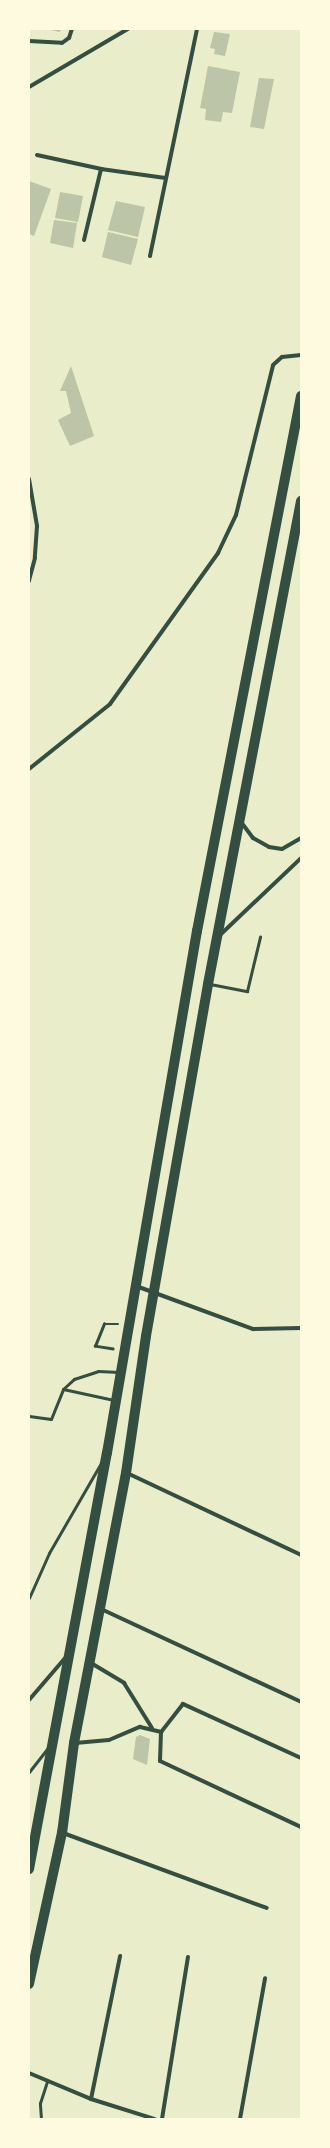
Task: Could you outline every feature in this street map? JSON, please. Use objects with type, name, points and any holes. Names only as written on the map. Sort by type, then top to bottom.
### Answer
[{"type":"main road","points":[[29,1869],[107,1453],[197,931],[301,396]]},
{"type":"main road","points":[[29,1984],[62,1833],[74,1743],[91,1663],[99,1608],[126,1473],[216,938],[241,822],[301,501]]},
{"type":"street","points":[[29,41],[62,43],[69,38],[72,29]]},
{"type":"street","points":[[29,88],[128,29]]},
{"type":"street","points":[[150,256],[197,29]]},
{"type":"street","points":[[37,155],[101,169],[165,178]]},
{"type":"street","points":[[84,240],[101,169]]},
{"type":"street","points":[[29,769],[110,704],[218,553],[236,515],[273,365],[291,354],[301,355]]},
{"type":"street","points":[[29,479],[37,526],[35,558],[29,581]]},
{"type":"street","points":[[241,822],[253,838],[269,847],[282,849],[301,838]]},
{"type":"street","points":[[216,938],[301,858]]},
{"type":"street","points":[[136,1286],[253,1329],[301,1328]]},
{"type":"street","points":[[126,1473],[301,1555]]},
{"type":"street","points":[[99,1608],[301,1702]]},
{"type":"street","points":[[29,1700],[69,1654]]},
{"type":"street","points":[[91,1663],[124,1683],[152,1728]]},
{"type":"street","points":[[301,1758],[183,1704],[161,1732],[160,1761],[301,1827]]},
{"type":"street","points":[[74,1743],[109,1740],[140,1727],[152,1728],[161,1732]]},
{"type":"street","points":[[62,1833],[268,1908]]},
{"type":"street","points":[[91,2099],[120,1956]]},
{"type":"street","points":[[162,2119],[188,1957]]},
{"type":"street","points":[[240,2119],[265,1978]]},
{"type":"street","points":[[29,2073],[91,2099],[156,2119]]},
{"type":"lane","points":[[208,984],[247,991],[260,937]]},
{"type":"lane","points":[[29,1416],[51,1419],[63,1389],[86,1373],[121,1373]]},
{"type":"lane","points":[[63,1389],[116,1401]]},
{"type":"lane","points":[[29,1598],[49,1553],[107,1453]]},
{"type":"lane","points":[[29,1772],[52,1741]]},
{"type":"lane","points":[[41,2119],[40,2102],[47,2081]]},
{"type":"path","points":[[94,1346],[104,1324]]},
{"type":"building","points":[[46,29],[61,29],[60,32]]},
{"type":"building","points":[[214,32],[230,34],[225,56],[214,54],[215,49],[210,48]]},
{"type":"building","points":[[208,66],[240,72],[232,113],[223,112],[221,122],[205,120],[206,109],[200,108]]},
{"type":"building","points":[[259,78],[274,79],[264,129],[250,127]]},
{"type":"building","points":[[29,181],[51,189],[34,236],[29,234]]},
{"type":"building","points":[[60,192],[83,196],[78,222],[55,218]]},
{"type":"building","points":[[116,201],[145,207],[138,237],[108,230]]},
{"type":"building","points":[[54,220],[77,223],[73,248],[50,243]]},
{"type":"building","points":[[108,232],[138,239],[131,265],[102,257]]},
{"type":"building","points":[[71,366],[94,436],[70,446],[58,420],[71,413],[66,391],[60,391]]},
{"type":"building","points":[[140,1735],[150,1739],[147,1765],[133,1759],[136,1737]]}]
